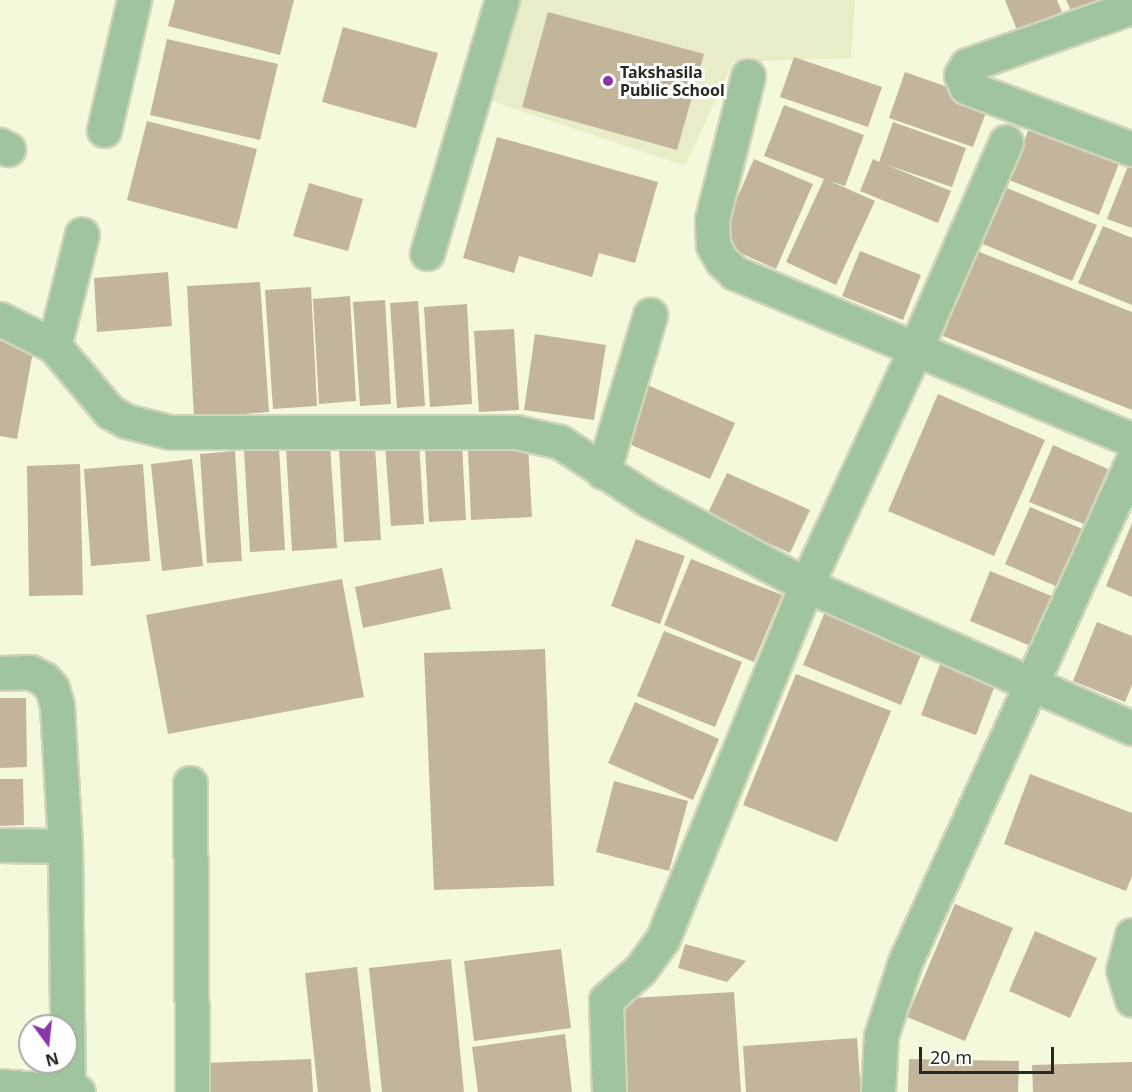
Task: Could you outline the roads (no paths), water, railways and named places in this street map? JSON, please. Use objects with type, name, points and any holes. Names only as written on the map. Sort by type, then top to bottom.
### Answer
[{"type":"street","points":[[104,130],[134,0]]},
{"type":"street","points":[[427,253],[502,0]]},
{"type":"street","points":[[1132,7],[967,65],[961,75],[966,87],[1132,149]]},
{"type":"street","points":[[748,76],[712,219],[713,245],[722,261],[735,273],[1132,440]]},
{"type":"street","points":[[609,1092],[606,1000],[640,970],[663,938],[806,585],[915,350],[1006,142]]},
{"type":"street","points":[[54,346],[82,234]]},
{"type":"street","points":[[603,472],[650,315]]},
{"type":"street","points":[[0,319],[54,346],[110,412],[126,421],[170,432],[516,432],[560,442],[603,472],[806,585],[1132,728]]},
{"type":"street","points":[[878,1092],[881,1036],[905,962],[1132,462]]},
{"type":"street","points":[[0,673],[30,672],[52,688],[57,706],[65,846],[68,1091]]},
{"type":"street","points":[[190,783],[192,1092]]},
{"type":"street","points":[[0,845],[65,846]]},
{"type":"street","points":[[1132,935],[1123,970],[1132,1000]]},
{"type":"street","points":[[0,1086],[78,1092]]},
{"type":"place","name":"Takshasila Public School","points":[[608,81]]}]
